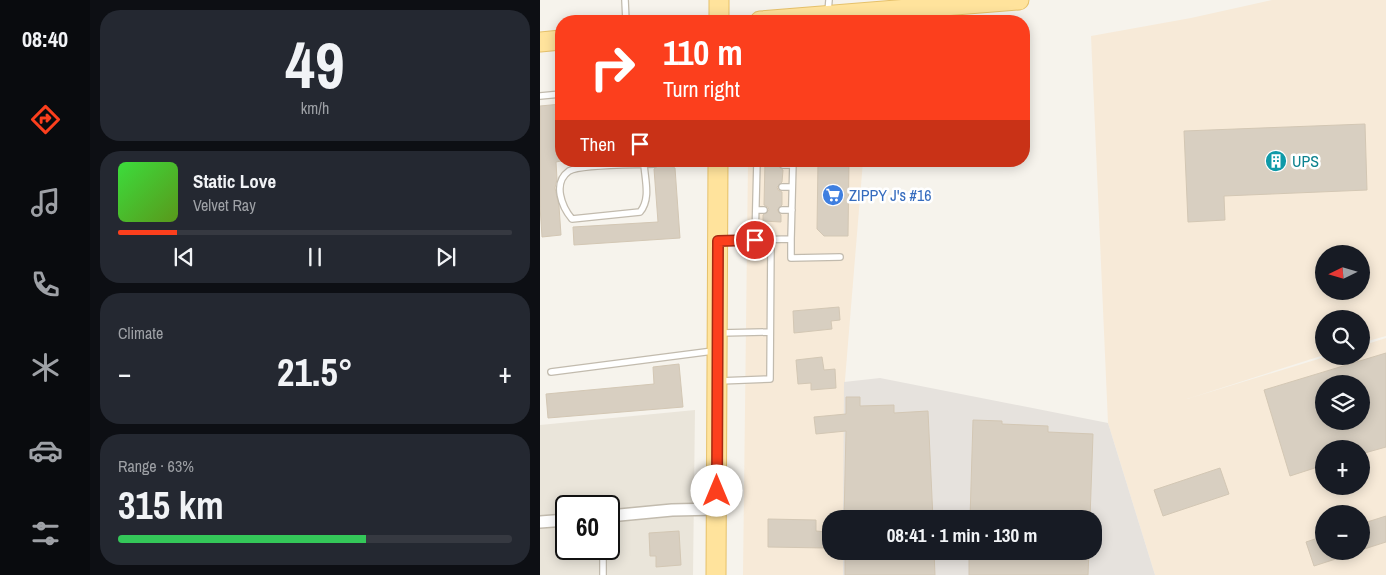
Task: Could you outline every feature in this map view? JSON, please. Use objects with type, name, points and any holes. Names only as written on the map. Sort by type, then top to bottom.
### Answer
[{"type":"main road","points":[[719,0],[719,15]]},
{"type":"main road","points":[[805,15],[1019,0]]},
{"type":"main road","points":[[540,42],[555,41]]},
{"type":"main road","points":[[716,575],[718,167]]},
{"type":"street","points":[[620,515],[672,510],[717,509]]},
{"type":"street","points":[[540,522],[555,521]]},
{"type":"lane","points":[[625,0],[626,15]]},
{"type":"lane","points":[[540,96],[555,95]]},
{"type":"lane","points":[[588,167],[570,170],[562,179],[560,191],[564,209],[572,219],[640,212],[645,206],[647,197],[644,167]]},
{"type":"lane","points":[[755,240],[757,167]]},
{"type":"lane","points":[[793,167],[791,258],[840,257]]},
{"type":"lane","points":[[757,187],[764,187]]},
{"type":"lane","points":[[782,187],[792,187]]},
{"type":"lane","points":[[756,210],[764,210]]},
{"type":"lane","points":[[782,210],[792,210]]},
{"type":"lane","points":[[718,241],[791,239]]},
{"type":"lane","points":[[717,381],[770,379],[771,240]]},
{"type":"lane","points":[[551,372],[770,332]]},
{"type":"lane","points":[[603,560],[603,575]]},
{"type":"shaded area","points":[[1272,0],[1386,0],[1386,336],[1370,340],[1370,310],[1315,310],[1315,358],[1187,399],[1315,360],[1315,365],[1370,365],[1370,343],[1386,338],[1386,575],[1155,575],[1108,423],[1091,36],[1191,18]]},
{"type":"shaded area","points":[[748,167],[863,167],[845,380],[844,510],[822,510],[822,560],[843,560],[843,575],[743,575]]},
{"type":"shaded area","points":[[880,378],[1108,423],[1155,575],[843,575],[843,560],[1102,560],[1102,510],[843,510],[844,382]]},
{"type":"shaded area","points":[[695,410],[693,575],[540,575],[540,425]]},
{"type":"building","points":[[555,105],[555,167],[557,179],[555,188],[559,206],[561,235],[542,237],[540,206],[540,106]]},
{"type":"building","name":"UPS","points":[[1365,124],[1367,190],[1224,196],[1225,220],[1188,222],[1184,131]]},
{"type":"building","points":[[657,167],[675,168],[680,238],[574,245],[573,227],[658,222],[654,169]]},
{"type":"building","points":[[765,167],[779,167],[783,170],[782,182],[777,187],[782,192],[782,205],[777,210],[781,215],[781,222],[763,221],[763,215],[769,210],[764,205]]},
{"type":"building","name":"ZIPPY J's #16","points":[[818,167],[849,167],[848,236],[824,236],[817,229]]},
{"type":"building","points":[[839,307],[840,320],[831,321],[832,329],[794,333],[793,311]]},
{"type":"building","points":[[1386,353],[1386,447],[1370,451],[1370,440],[1315,440],[1315,468],[1290,476],[1264,390],[1346,365],[1370,365],[1370,358]]},
{"type":"building","points":[[822,357],[824,370],[835,369],[836,388],[811,390],[811,383],[798,384],[796,360]]},
{"type":"building","points":[[679,364],[683,407],[548,418],[546,394],[654,384],[653,367]]},
{"type":"building","points":[[846,397],[860,397],[860,406],[894,405],[894,413],[928,411],[933,510],[844,510],[846,431],[816,434],[814,417],[846,414]]},
{"type":"building","points":[[973,420],[1002,421],[1002,424],[1048,426],[1048,432],[1093,434],[1090,510],[970,510]]},
{"type":"building","points":[[1220,468],[1229,494],[1163,516],[1154,490]]},
{"type":"building","points":[[1386,516],[1386,542],[1370,547],[1370,521]]},
{"type":"building","points":[[768,519],[816,520],[816,531],[822,532],[822,548],[768,547]]},
{"type":"building","points":[[679,531],[681,565],[656,567],[656,556],[650,556],[649,533]]},
{"type":"building","points":[[1315,539],[1315,560],[1332,560],[1314,566],[1306,542]]},
{"type":"building","points":[[845,560],[934,560],[935,575],[845,575]]},
{"type":"building","points":[[969,560],[1089,560],[1088,575],[969,575]]},
{"type":"place","name":"UPS","points":[[1276,161]]},
{"type":"place","name":"ZIPPY J's #16","points":[[833,195]]},
{"type":"route","points":[[717,491],[718,241],[755,240]]}]
